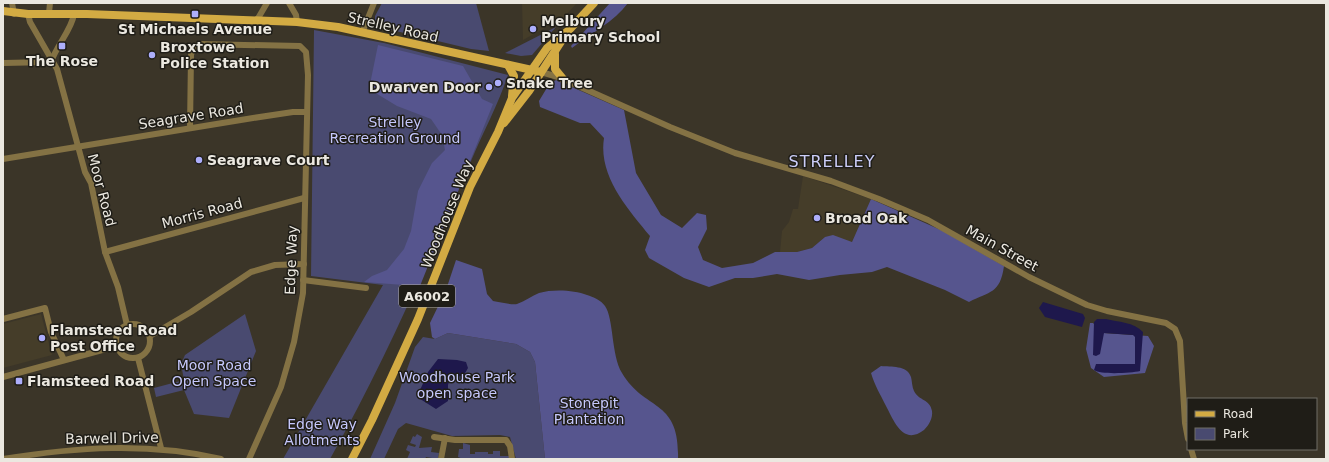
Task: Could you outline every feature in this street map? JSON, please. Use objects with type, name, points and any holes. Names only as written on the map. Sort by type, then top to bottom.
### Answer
[{"type":"main road","name":"A6002","points":[[531,69],[547,48],[570,28],[594,3]]},
{"type":"main road","name":"Strelley Road","points":[[3,11],[14,14],[49,13],[297,22],[338,27],[541,72]]},
{"type":"main road","name":"A6002","points":[[541,72],[570,28]]},
{"type":"main road","points":[[554,54],[555,69],[564,80]]},
{"type":"main road","name":"A6002","points":[[508,65],[514,76],[512,98]]},
{"type":"main road","name":"Woodhouse Way","points":[[352,459],[372,420],[418,319],[470,187],[498,132],[512,98],[531,69]]},
{"type":"main road","name":"Woodhouse Way","points":[[498,132],[529,92],[541,72]]},
{"type":"street","points":[[12,3],[14,14]]},
{"type":"street","points":[[49,13],[50,3]]},
{"type":"street","points":[[258,20],[267,3]]},
{"type":"street","points":[[289,3],[296,15],[297,22]]},
{"type":"street","points":[[362,33],[374,3]]},
{"type":"street","name":"Moor Road","points":[[28,14],[30,22],[51,62],[57,70],[85,172],[90,183],[105,252],[118,287],[128,325]]},
{"type":"street","points":[[3,63],[51,62],[56,49],[73,23],[74,14]]},
{"type":"street","name":"Edge Way","points":[[190,128],[191,55],[193,48],[199,44],[300,46],[306,52],[308,75],[303,280],[293,347],[281,387],[249,459]]},
{"type":"street","name":"Strelley Road","points":[[541,72],[564,80],[670,128],[713,145]]},
{"type":"street","name":"Seagrave Road","points":[[3,159],[293,112],[307,112]]},
{"type":"street","name":"Main Street","points":[[713,145],[735,153],[831,181],[904,210],[944,229],[1028,277],[1087,305],[1107,311],[1166,323],[1175,329],[1180,341],[1187,434]]},
{"type":"street","name":"Morris Road","points":[[105,252],[304,198]]},
{"type":"street","points":[[150,336],[191,312],[251,272],[275,266],[304,264]]},
{"type":"street","points":[[303,280],[366,288]]},
{"type":"street","points":[[3,319],[45,308],[51,332],[64,360]]},
{"type":"street","points":[[134,324],[142,326],[150,336],[149,350],[138,358],[126,357],[119,352],[117,346],[118,333],[128,325],[134,324]]},
{"type":"street","points":[[3,377],[117,346]]},
{"type":"street","points":[[138,358],[150,399],[161,448]]},
{"type":"street","points":[[434,437],[506,440],[510,446],[512,459]]},
{"type":"street","points":[[441,459],[445,438]]},
{"type":"street","name":"Barwell Drive","points":[[3,459],[74,450],[161,448],[221,459]]},
{"type":"shaded area","name":"Melbury Primary School","points":[[522,3],[577,3],[563,18],[523,40]]},
{"type":"shaded area","points":[[803,176],[871,199],[852,242],[825,237],[812,248],[797,252],[780,252],[782,231],[789,222],[793,209],[798,209]]},
{"type":"shaded area","points":[[1043,302],[1083,314],[1085,318],[1082,327],[1045,317],[1039,308]]},
{"type":"shaded area","points":[[41,314],[52,355],[3,368],[3,324]]},
{"type":"shaded area","points":[[1097,319],[1106,319],[1131,324],[1143,332],[1140,371],[1103,373],[1094,370],[1096,364],[1135,364],[1135,337],[1133,335],[1104,333],[1100,354],[1096,356],[1093,355],[1094,322]]},
{"type":"shaded area","points":[[438,359],[466,362],[468,368],[464,375],[450,379],[448,385],[448,401],[436,409],[417,397],[428,372]]},
{"type":"green space","points":[[382,3],[476,3],[489,51],[471,49],[375,26],[375,16]]},
{"type":"green space","points":[[610,3],[628,3],[609,22],[572,48],[571,46]]},
{"type":"green space","points":[[556,27],[532,55],[521,56],[505,53]]},
{"type":"green space","name":"Strelley Recreation Ground","points":[[314,30],[384,43],[508,75],[495,108],[405,312],[369,386],[330,459],[283,459],[383,285],[311,276]]},
{"type":"green space","points":[[378,45],[463,66],[482,99],[493,104],[420,286],[364,282],[372,276],[387,270],[404,249],[411,231],[418,191],[432,163],[445,150],[442,135],[431,119],[397,106],[369,89]]},
{"type":"green space","points":[[556,80],[624,110],[636,173],[661,215],[682,228],[697,213],[706,215],[707,229],[698,247],[703,260],[722,268],[753,263],[775,252],[797,252],[812,248],[825,237],[833,235],[852,242],[871,199],[943,231],[1004,266],[1000,282],[993,290],[969,302],[945,290],[887,267],[872,272],[809,280],[777,274],[753,278],[735,278],[709,287],[684,278],[649,258],[645,250],[650,236],[624,203],[610,179],[603,152],[604,138],[590,123],[580,123],[540,107],[539,101],[548,86]]},
{"type":"green space","name":"Stonepit Plantation","points":[[456,260],[482,269],[487,294],[493,301],[517,304],[539,293],[570,291],[582,293],[601,302],[605,306],[610,319],[618,365],[631,385],[667,415],[673,425],[677,439],[678,459],[545,459],[535,362],[530,352],[516,344],[448,333],[435,339],[432,337],[430,323],[446,290]]},
{"type":"green space","name":"Moor Road Open Space","points":[[245,314],[256,351],[229,418],[194,414],[184,390],[156,397],[154,388],[184,380],[181,364],[185,355]]},
{"type":"green space","points":[[1090,323],[1093,323],[1103,333],[1148,336],[1154,346],[1145,373],[1104,377],[1091,368],[1086,349]]},
{"type":"green space","name":"Woodhouse Park open space","points":[[448,333],[516,344],[530,352],[535,362],[545,459],[516,459],[510,437],[500,435],[452,436],[406,423],[398,429],[384,459],[370,459],[395,403],[415,347],[423,337],[435,339]]},
{"type":"green space","points":[[881,366],[898,367],[909,373],[914,391],[931,407],[932,416],[928,426],[924,430],[917,434],[910,435],[900,430],[892,418],[871,373]]},
{"type":"green space","points":[[417,434],[422,437],[419,448],[432,447],[431,452],[439,453],[438,459],[426,457],[425,459],[407,459],[410,452],[406,450],[408,445],[415,447],[416,445],[410,443],[413,436],[415,437]]},
{"type":"green space","points":[[463,443],[470,445],[470,454],[475,454],[475,452],[488,452],[488,454],[493,454],[493,451],[500,451],[500,456],[510,456],[510,459],[463,459],[458,457],[459,449],[463,449]]},
{"type":"place","name":"St Michaels Avenue","points":[[195,14]]},
{"type":"place","name":"Melbury Primary School","points":[[533,29]]},
{"type":"place","name":"The Rose","points":[[62,46]]},
{"type":"place","name":"Broxtowe Police Station","points":[[152,55]]},
{"type":"place","name":"Snake Tree","points":[[498,83]]},
{"type":"place","name":"Dwarven Door","points":[[489,87]]},
{"type":"place","name":"Seagrave Court","points":[[199,160]]},
{"type":"place","name":"Broad Oak","points":[[817,218]]},
{"type":"place","name":"Flamsteed Road Post Office","points":[[42,338]]},
{"type":"place","name":"Flamsteed Road","points":[[19,381]]},
{"type":"district","name":"STRELLEY","points":[[832,161]]},
{"type":"park label","name":"Edge Way Allotments","points":[[322,432]]}]
